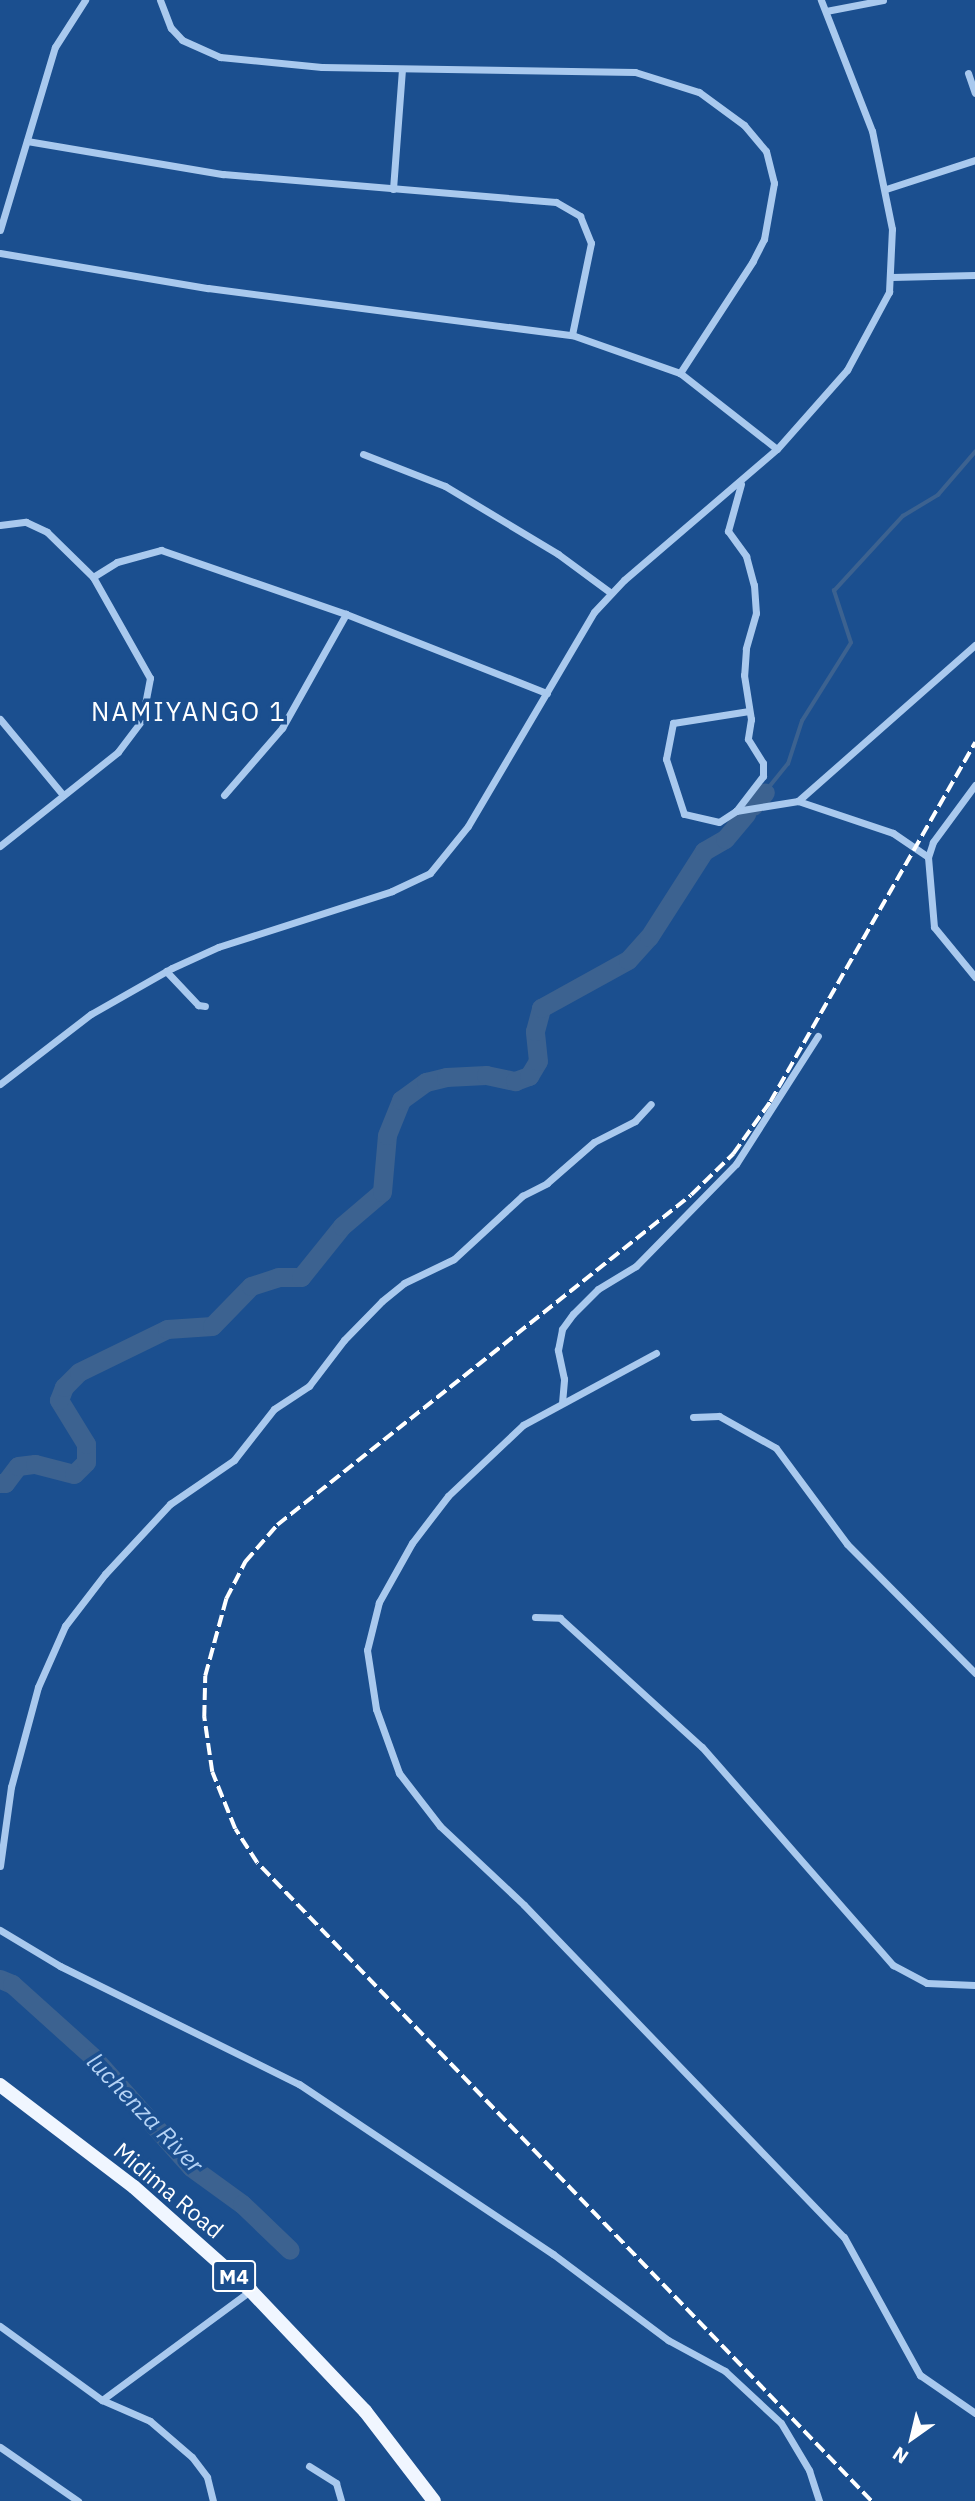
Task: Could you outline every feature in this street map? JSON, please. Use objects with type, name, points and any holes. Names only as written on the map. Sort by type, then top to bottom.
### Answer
[{"type":"main road","name":"Midima Road","points":[[0,2085],[134,2187],[251,2291],[366,2411],[434,2501]]},
{"type":"street","points":[[0,230],[55,47],[85,0]]},
{"type":"street","points":[[160,0],[171,28],[182,40],[220,57],[401,69],[635,72],[699,92],[744,125],[766,151],[772,167],[773,193],[764,239],[740,286],[680,373]]},
{"type":"street","points":[[0,1084],[91,1014],[166,971],[218,947],[393,891],[430,873],[468,827],[588,621],[611,593],[777,449],[847,370],[883,309],[892,278],[886,189],[872,131],[821,0]]},
{"type":"street","points":[[826,10],[883,0]]},
{"type":"street","points":[[393,189],[401,69]]},
{"type":"street","points":[[968,73],[975,93]]},
{"type":"street","points":[[27,141],[223,174],[556,202],[580,216],[591,243],[572,335]]},
{"type":"street","points":[[886,189],[975,160]]},
{"type":"street","points":[[0,253],[208,288],[572,335],[680,373],[777,449]]},
{"type":"street","points":[[892,278],[975,275]]},
{"type":"street","points":[[363,454],[445,486],[558,554],[611,593]]},
{"type":"street","points":[[743,481],[728,531],[746,556],[754,586],[756,613],[743,661],[749,711],[748,739],[764,763],[763,776],[736,811],[719,822],[684,814],[668,773],[666,745],[673,723],[681,719],[749,711]]},
{"type":"street","points":[[0,525],[26,522],[47,532],[93,577],[150,678],[142,720],[126,741],[0,846]]},
{"type":"street","points":[[93,577],[117,562],[161,550],[346,614],[547,693]]},
{"type":"street","points":[[224,795],[282,727],[346,614]]},
{"type":"street","points":[[798,801],[975,645]]},
{"type":"street","points":[[0,719],[63,795]]},
{"type":"street","points":[[975,785],[933,842],[928,857],[934,927],[975,977]]},
{"type":"street","points":[[736,811],[798,801],[893,833],[928,857]]},
{"type":"street","points":[[166,971],[198,1005],[205,1006]]},
{"type":"street","points":[[562,1403],[564,1379],[559,1348],[562,1329],[572,1314],[598,1289],[636,1266],[736,1164],[818,1036]]},
{"type":"street","points":[[0,1867],[11,1787],[38,1687],[65,1626],[105,1574],[170,1504],[234,1460],[274,1409],[309,1386],[344,1340],[382,1301],[404,1283],[454,1259],[522,1196],[547,1183],[594,1142],[635,1121],[651,1104]]},
{"type":"street","points":[[656,1353],[523,1425],[449,1496],[412,1543],[379,1602],[368,1650],[376,1709],[399,1773],[440,1826],[524,1905],[844,2237],[920,2375],[975,2413]]},
{"type":"street","points":[[693,1417],[719,1416],[776,1448],[847,1544],[975,1673]]},
{"type":"street","points":[[535,1616],[560,1618],[702,1747],[893,1965],[927,1983],[975,1985]]},
{"type":"street","points":[[0,1930],[60,1966],[299,2084],[552,2254],[667,2340],[725,2371],[781,2423],[809,2470],[819,2501]]},
{"type":"street","points":[[102,2400],[251,2291]]},
{"type":"street","points":[[0,2326],[102,2400],[150,2421],[192,2457],[207,2477],[213,2501]]},
{"type":"street","points":[[0,2447],[78,2501]]},
{"type":"street","points":[[309,2466],[336,2483],[341,2501]]},
{"type":"waterway","points":[[765,792],[788,764],[802,721],[851,643],[834,591],[903,516],[938,495],[975,452]]},
{"type":"waterway","points":[[753,806],[765,792]]},
{"type":"waterway","points":[[0,1483],[5,1483],[18,1466],[35,1464],[74,1474],[86,1462],[86,1444],[59,1400],[64,1387],[79,1372],[167,1329],[212,1326],[251,1286],[278,1277],[301,1277],[342,1226],[382,1192],[387,1135],[401,1100],[426,1082],[446,1077],[486,1075],[515,1081],[529,1076],[538,1061],[535,1031],[541,1008],[628,960],[649,937],[704,851],[725,839],[746,814]]},
{"type":"waterway","name":"luchenza River","points":[[0,1979],[12,1984],[93,2057],[191,2167],[242,2204],[290,2250]]},
{"type":"railway","points":[[871,2501],[257,1863],[235,1829],[212,1772],[204,1717],[205,1676],[226,1599],[245,1562],[277,1525],[691,1195],[733,1154],[770,1102],[975,742]]},
{"type":"district","name":"NAMIYANGO 1","points":[[189,712]]}]
